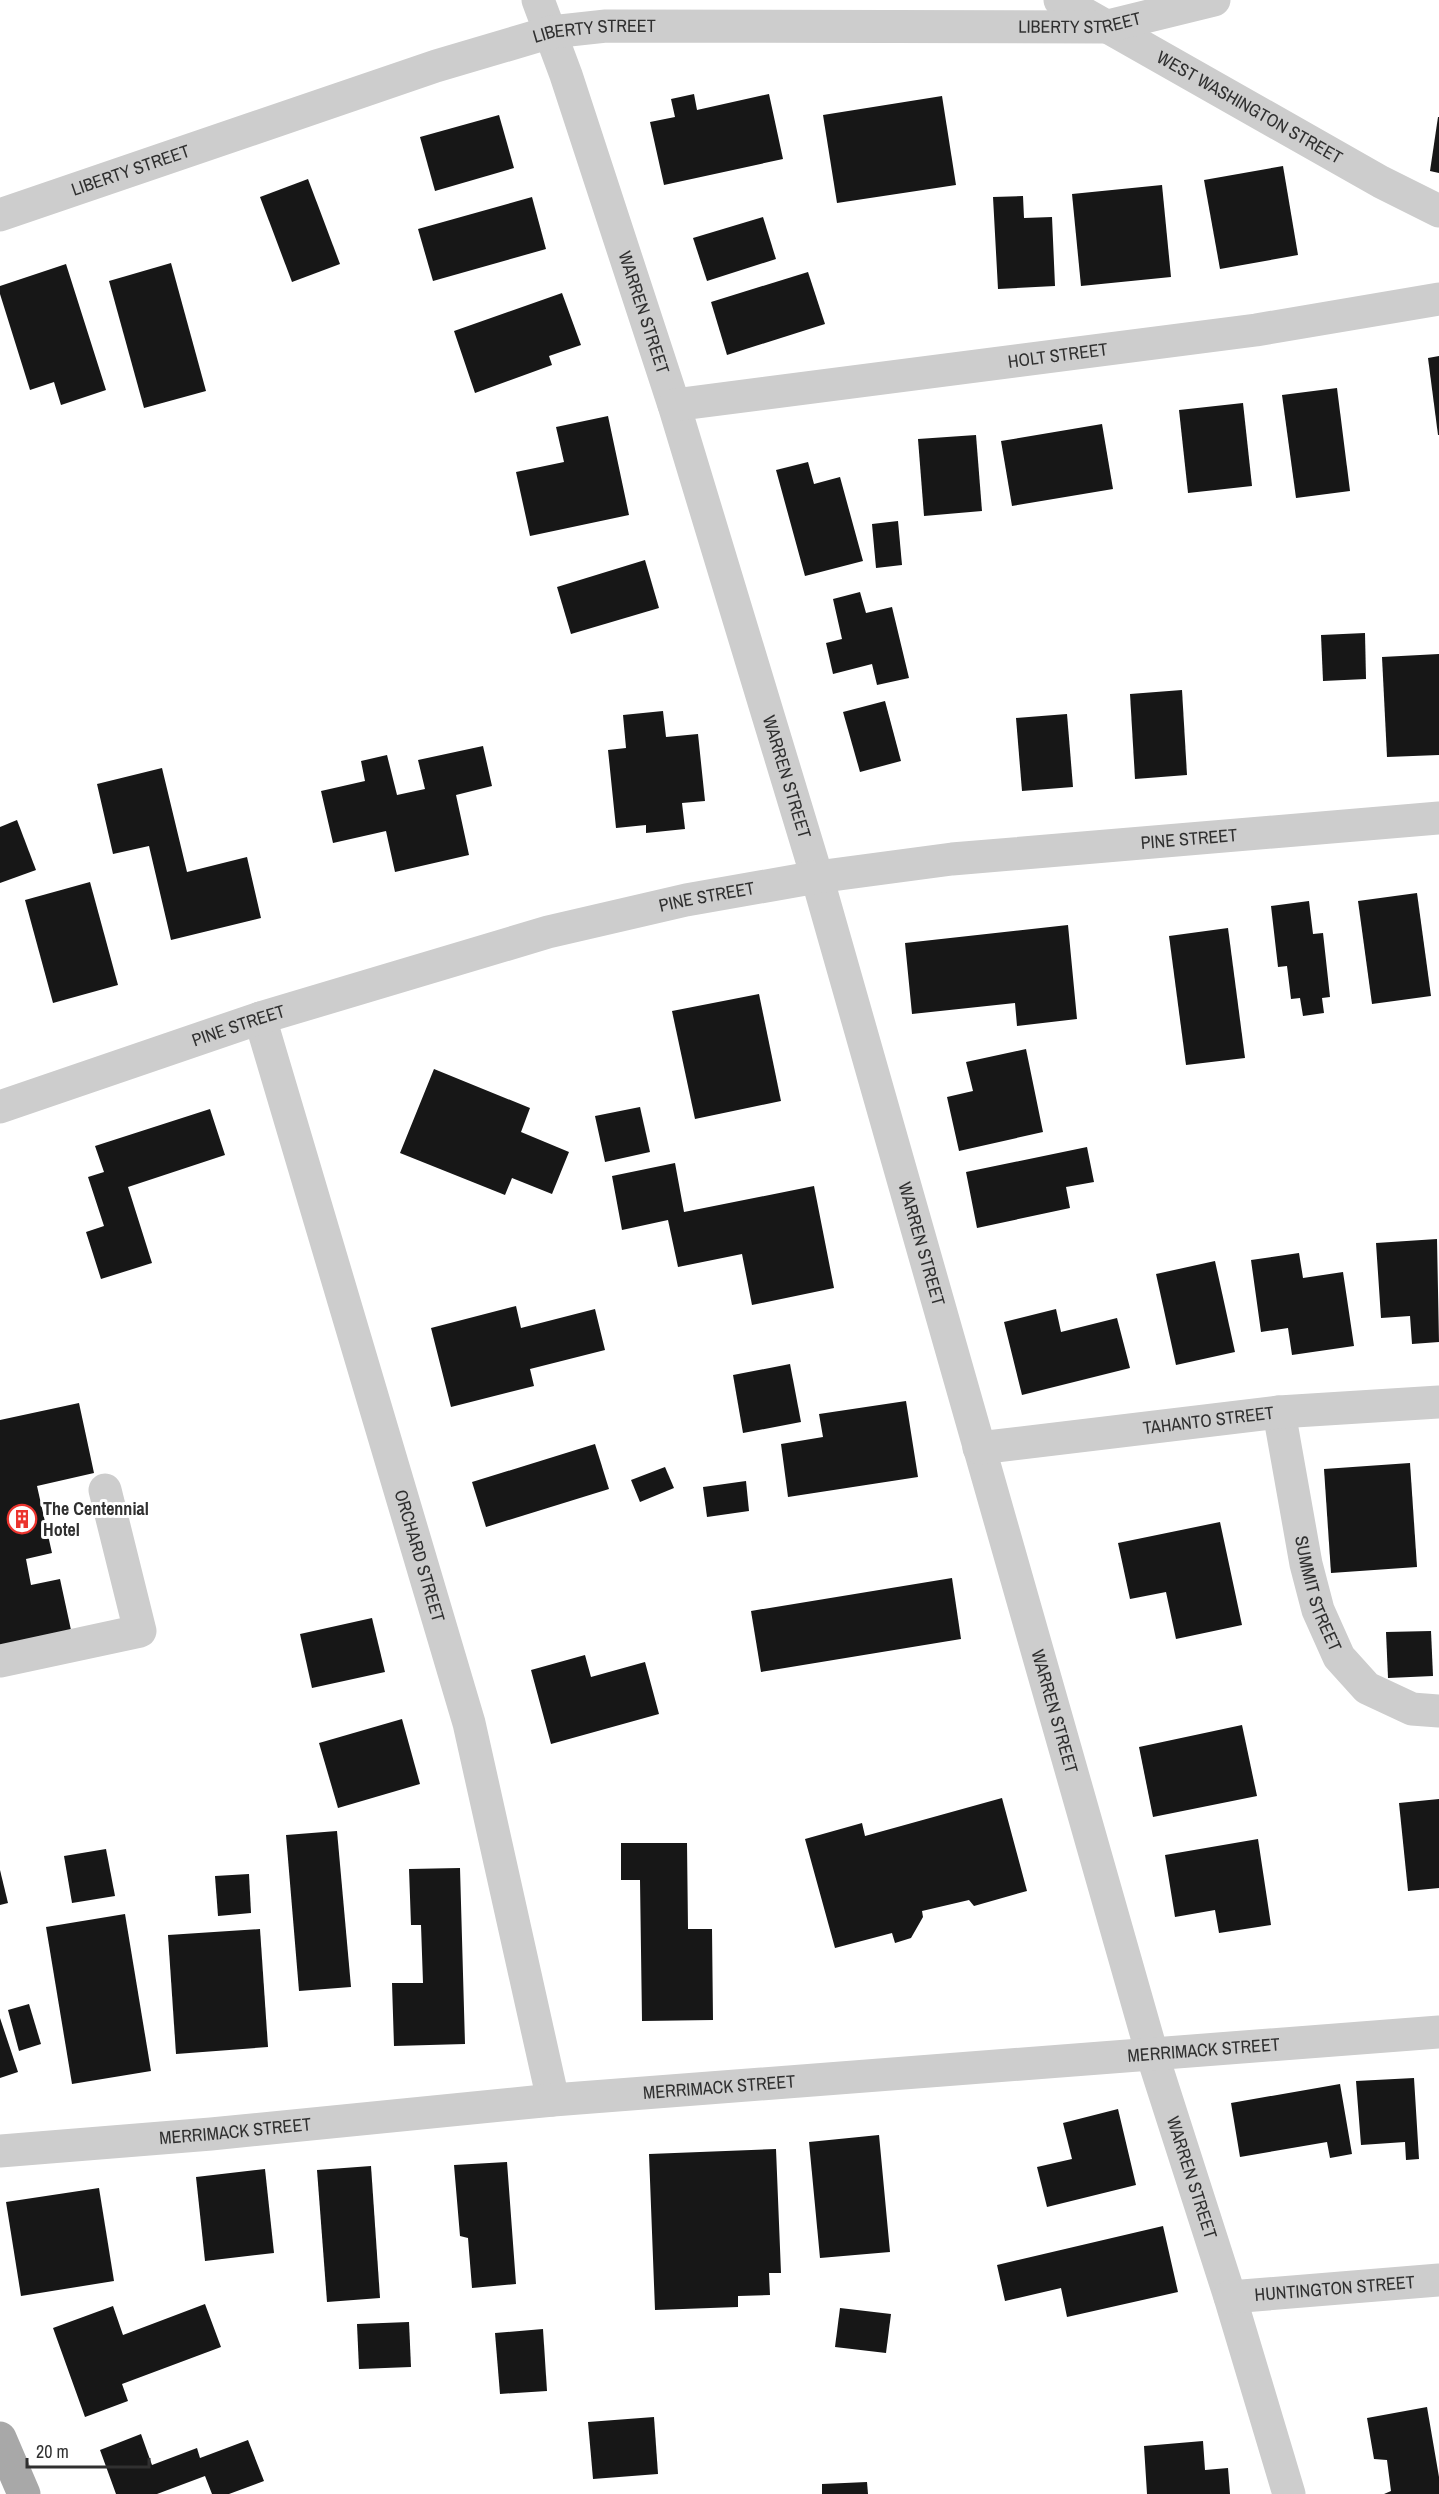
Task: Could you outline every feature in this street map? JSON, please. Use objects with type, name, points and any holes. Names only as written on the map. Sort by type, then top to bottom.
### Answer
[{"type":"main road","points":[[0,2438],[24,2494]]},
{"type":"street","name":"WARREN STREET","points":[[538,0],[551,32],[674,405],[817,877],[1152,2054],[1230,2297],[1289,2494]]},
{"type":"street","name":"WEST WASHINGTON STREET","points":[[1060,0],[1381,182],[1439,211]]},
{"type":"street","name":"LIBERTY STREET","points":[[0,215],[436,66],[551,32],[606,26],[1104,27],[1214,0]]},
{"type":"street","name":"HOLT STREET","points":[[674,405],[1256,330],[1439,299]]},
{"type":"street","name":"PINE STREET","points":[[0,1107],[260,1018],[548,932],[686,900],[817,877],[952,859],[1439,818]]},
{"type":"street","name":"ORCHARD STREET","points":[[260,1018],[468,1723],[553,2100]]},
{"type":"street","name":"TAHANTO STREET","points":[[979,1448],[1279,1412],[1439,1402]]},
{"type":"street","name":"SUMMIT STREET","points":[[1279,1412],[1306,1564],[1318,1610],[1339,1657],[1367,1688],[1412,1709],[1439,1711]]},
{"type":"street","points":[[0,1661],[140,1631],[105,1490]]},
{"type":"street","name":"MERRIMACK STREET","points":[[0,2151],[211,2134],[553,2100],[1439,2032]]},
{"type":"street","name":"HUNTINGTON STREET","points":[[1230,2297],[1439,2280]]},
{"type":"building","points":[[694,94],[697,110],[769,94],[783,159],[664,185],[650,122],[675,117],[671,99]]},
{"type":"building","points":[[942,96],[956,185],[837,203],[823,115]]},
{"type":"building","points":[[499,115],[514,168],[435,191],[420,137]]},
{"type":"building","points":[[1439,117],[1439,173],[1430,171]]},
{"type":"building","points":[[1283,166],[1298,255],[1220,269],[1204,180]]},
{"type":"building","points":[[308,179],[340,264],[292,282],[260,197]]},
{"type":"building","points":[[1162,185],[1171,277],[1081,286],[1072,194]]},
{"type":"building","points":[[1023,196],[1024,218],[1052,217],[1055,286],[998,289],[993,197]]},
{"type":"building","points":[[532,197],[546,249],[433,281],[418,229]]},
{"type":"building","points":[[763,217],[776,259],[707,281],[693,238]]},
{"type":"building","points":[[171,263],[206,391],[144,408],[109,281]]},
{"type":"building","points":[[66,264],[106,390],[61,405],[54,382],[30,390],[0,294],[0,286]]},
{"type":"building","points":[[808,272],[825,324],[727,355],[711,302]]},
{"type":"building","points":[[562,293],[581,345],[549,356],[552,365],[475,393],[454,331]]},
{"type":"building","points":[[1439,356],[1439,435],[1438,435],[1428,358]]},
{"type":"building","points":[[1337,388],[1350,491],[1296,498],[1282,395]]},
{"type":"building","points":[[1243,403],[1252,486],[1188,493],[1179,410]]},
{"type":"building","points":[[608,416],[629,515],[530,536],[516,472],[564,462],[556,427]]},
{"type":"building","points":[[1102,424],[1113,489],[1012,506],[1001,441]]},
{"type":"building","points":[[976,435],[982,511],[924,516],[918,439]]},
{"type":"building","points":[[808,462],[814,484],[840,477],[863,561],[805,576],[776,470]]},
{"type":"building","points":[[898,521],[902,565],[876,568],[872,524]]},
{"type":"building","points":[[645,560],[659,608],[571,634],[557,587]]},
{"type":"building","points":[[860,592],[866,613],[892,607],[909,678],[877,685],[872,664],[833,674],[826,643],[842,639],[833,599]]},
{"type":"building","points":[[1365,633],[1366,679],[1323,681],[1321,635]]},
{"type":"building","points":[[1439,654],[1439,755],[1387,757],[1382,657]]},
{"type":"building","points":[[1182,690],[1187,775],[1135,779],[1130,694]]},
{"type":"building","points":[[885,701],[901,761],[860,772],[843,712]]},
{"type":"building","points":[[663,711],[666,737],[698,734],[705,801],[682,803],[685,829],[646,833],[646,825],[616,828],[608,750],[626,748],[623,715]]},
{"type":"building","points":[[1067,714],[1073,787],[1022,791],[1016,718]]},
{"type":"building","points":[[483,746],[492,786],[456,795],[469,855],[395,872],[386,831],[333,843],[321,791],[365,781],[361,761],[387,755],[397,795],[425,789],[418,760]]},
{"type":"building","points":[[162,768],[187,872],[247,857],[261,918],[171,940],[149,846],[113,854],[97,784]]},
{"type":"building","points":[[17,820],[36,870],[0,883],[0,827]]},
{"type":"building","points":[[90,882],[118,985],[53,1003],[25,900]]},
{"type":"building","points":[[1417,893],[1431,996],[1372,1004],[1358,901]]},
{"type":"building","points":[[1309,901],[1313,934],[1323,933],[1330,997],[1322,998],[1324,1013],[1303,1016],[1300,998],[1291,999],[1287,966],[1278,967],[1271,906]]},
{"type":"building","points":[[1068,925],[1077,1019],[1017,1026],[1015,1003],[912,1014],[905,943]]},
{"type":"building","points":[[1228,928],[1245,1058],[1186,1065],[1169,936]]},
{"type":"building","points":[[759,994],[781,1101],[695,1119],[672,1011]]},
{"type":"building","points":[[1026,1049],[1043,1132],[959,1151],[947,1097],[973,1091],[966,1062]]},
{"type":"building","points":[[434,1069],[530,1108],[521,1132],[569,1152],[552,1194],[512,1178],[505,1195],[400,1153]]},
{"type":"building","points":[[640,1107],[650,1152],[605,1162],[595,1116]]},
{"type":"building","points":[[210,1109],[225,1155],[128,1187],[152,1263],[101,1279],[86,1232],[104,1226],[88,1177],[104,1172],[95,1146]]},
{"type":"building","points":[[1087,1147],[1094,1182],[1066,1187],[1070,1208],[977,1228],[966,1172]]},
{"type":"building","points":[[675,1163],[684,1212],[814,1186],[834,1288],[752,1305],[742,1254],[678,1267],[668,1220],[622,1230],[612,1176]]},
{"type":"building","points":[[1437,1239],[1439,1342],[1412,1344],[1410,1316],[1381,1318],[1376,1243]]},
{"type":"building","points":[[1299,1253],[1303,1278],[1343,1272],[1354,1346],[1292,1355],[1288,1328],[1261,1332],[1251,1260]]},
{"type":"building","points":[[1215,1261],[1235,1352],[1176,1365],[1156,1274]]},
{"type":"building","points":[[516,1306],[521,1328],[595,1309],[605,1350],[530,1369],[534,1386],[451,1407],[431,1328]]},
{"type":"building","points":[[1056,1309],[1061,1332],[1117,1318],[1130,1368],[1022,1395],[1004,1322]]},
{"type":"building","points":[[790,1364],[801,1422],[743,1433],[733,1375]]},
{"type":"building","points":[[906,1401],[918,1477],[788,1497],[781,1444],[823,1437],[819,1414]]},
{"type":"building","name":"The Centennial Hotel","points":[[79,1403],[94,1473],[37,1486],[52,1553],[26,1559],[31,1585],[60,1579],[71,1630],[0,1645],[0,1420]]},
{"type":"building","points":[[595,1444],[609,1489],[486,1527],[472,1482]]},
{"type":"building","points":[[1410,1463],[1417,1567],[1331,1573],[1324,1469]]},
{"type":"building","points":[[665,1467],[674,1488],[640,1502],[631,1480]]},
{"type":"building","points":[[746,1481],[749,1511],[707,1517],[703,1487]]},
{"type":"building","points":[[1220,1522],[1242,1625],[1176,1639],[1166,1592],[1130,1599],[1118,1543]]},
{"type":"building","points":[[952,1578],[961,1639],[761,1672],[751,1611]]},
{"type":"building","points":[[372,1618],[385,1672],[312,1688],[300,1634]]},
{"type":"building","points":[[1431,1631],[1433,1676],[1388,1678],[1386,1632]]},
{"type":"building","points":[[585,1655],[591,1677],[645,1662],[659,1714],[551,1744],[531,1670]]},
{"type":"building","points":[[402,1719],[420,1784],[338,1808],[319,1743]]},
{"type":"building","points":[[1242,1725],[1257,1796],[1153,1817],[1139,1747]]},
{"type":"building","points":[[1002,1798],[1027,1891],[974,1906],[969,1900],[922,1911],[923,1917],[911,1938],[895,1943],[892,1933],[835,1948],[805,1839],[862,1823],[865,1836]]},
{"type":"building","points":[[1439,1799],[1439,1888],[1408,1891],[1399,1803]]},
{"type":"building","points":[[337,1831],[351,1987],[299,1991],[286,1835]]},
{"type":"building","points":[[1258,1839],[1271,1925],[1219,1933],[1215,1910],[1175,1917],[1165,1855]]},
{"type":"building","points":[[621,1843],[687,1843],[688,1929],[712,1929],[713,2020],[642,2021],[640,1880],[621,1880]]},
{"type":"building","points":[[106,1849],[115,1896],[72,1903],[64,1856]]},
{"type":"building","points":[[460,1868],[465,2044],[394,2046],[392,1983],[423,1983],[421,1925],[411,1925],[409,1869]]},
{"type":"building","points":[[0,1870],[8,1903],[0,1905]]},
{"type":"building","points":[[249,1874],[251,1913],[218,1916],[215,1876]]},
{"type":"building","points":[[125,1914],[151,2071],[72,2084],[46,1927]]},
{"type":"building","points":[[260,1929],[268,2047],[176,2054],[168,1935]]},
{"type":"building","points":[[29,2004],[41,2044],[19,2051],[8,2010]]},
{"type":"building","points":[[0,2018],[18,2072],[0,2078]]},
{"type":"building","points":[[1414,2078],[1419,2159],[1406,2160],[1405,2142],[1361,2145],[1356,2081]]},
{"type":"building","points":[[1340,2084],[1352,2154],[1330,2158],[1327,2142],[1240,2157],[1231,2103]]},
{"type":"building","points":[[1118,2109],[1136,2185],[1047,2207],[1037,2167],[1072,2159],[1063,2123]]},
{"type":"building","points":[[879,2135],[890,2252],[820,2258],[809,2142]]},
{"type":"building","points":[[776,2149],[781,2273],[769,2273],[770,2295],[738,2296],[738,2307],[655,2310],[649,2154]]},
{"type":"building","points":[[507,2162],[516,2284],[472,2288],[468,2238],[460,2236],[454,2165]]},
{"type":"building","points":[[371,2166],[380,2298],[327,2302],[317,2170]]},
{"type":"building","points":[[265,2169],[274,2253],[205,2261],[196,2177]]},
{"type":"building","points":[[99,2188],[114,2281],[21,2296],[6,2202]]},
{"type":"building","points":[[1163,2226],[1178,2292],[1067,2317],[1061,2288],[1005,2301],[997,2265]]},
{"type":"building","points":[[205,2304],[221,2347],[122,2384],[128,2401],[85,2417],[53,2328],[113,2306],[123,2335]]},
{"type":"building","points":[[840,2308],[891,2314],[886,2353],[835,2347]]},
{"type":"building","points":[[409,2322],[411,2367],[359,2369],[357,2324]]},
{"type":"building","points":[[543,2329],[547,2391],[500,2394],[495,2333]]},
{"type":"building","points":[[1427,2407],[1439,2477],[1439,2494],[1384,2494],[1391,2491],[1387,2460],[1374,2459],[1367,2418]]},
{"type":"building","points":[[654,2417],[658,2474],[593,2479],[588,2422]]},
{"type":"building","points":[[141,2434],[152,2465],[197,2448],[200,2458],[248,2440],[264,2481],[229,2494],[212,2494],[205,2476],[157,2494],[116,2494],[100,2450]]},
{"type":"building","points":[[1203,2441],[1205,2470],[1228,2468],[1230,2494],[1147,2494],[1144,2446]]},
{"type":"building","points":[[867,2482],[868,2494],[822,2494],[822,2484]]},
{"type":"place","name":"The Centennial Hotel","points":[[22,1519]]}]
